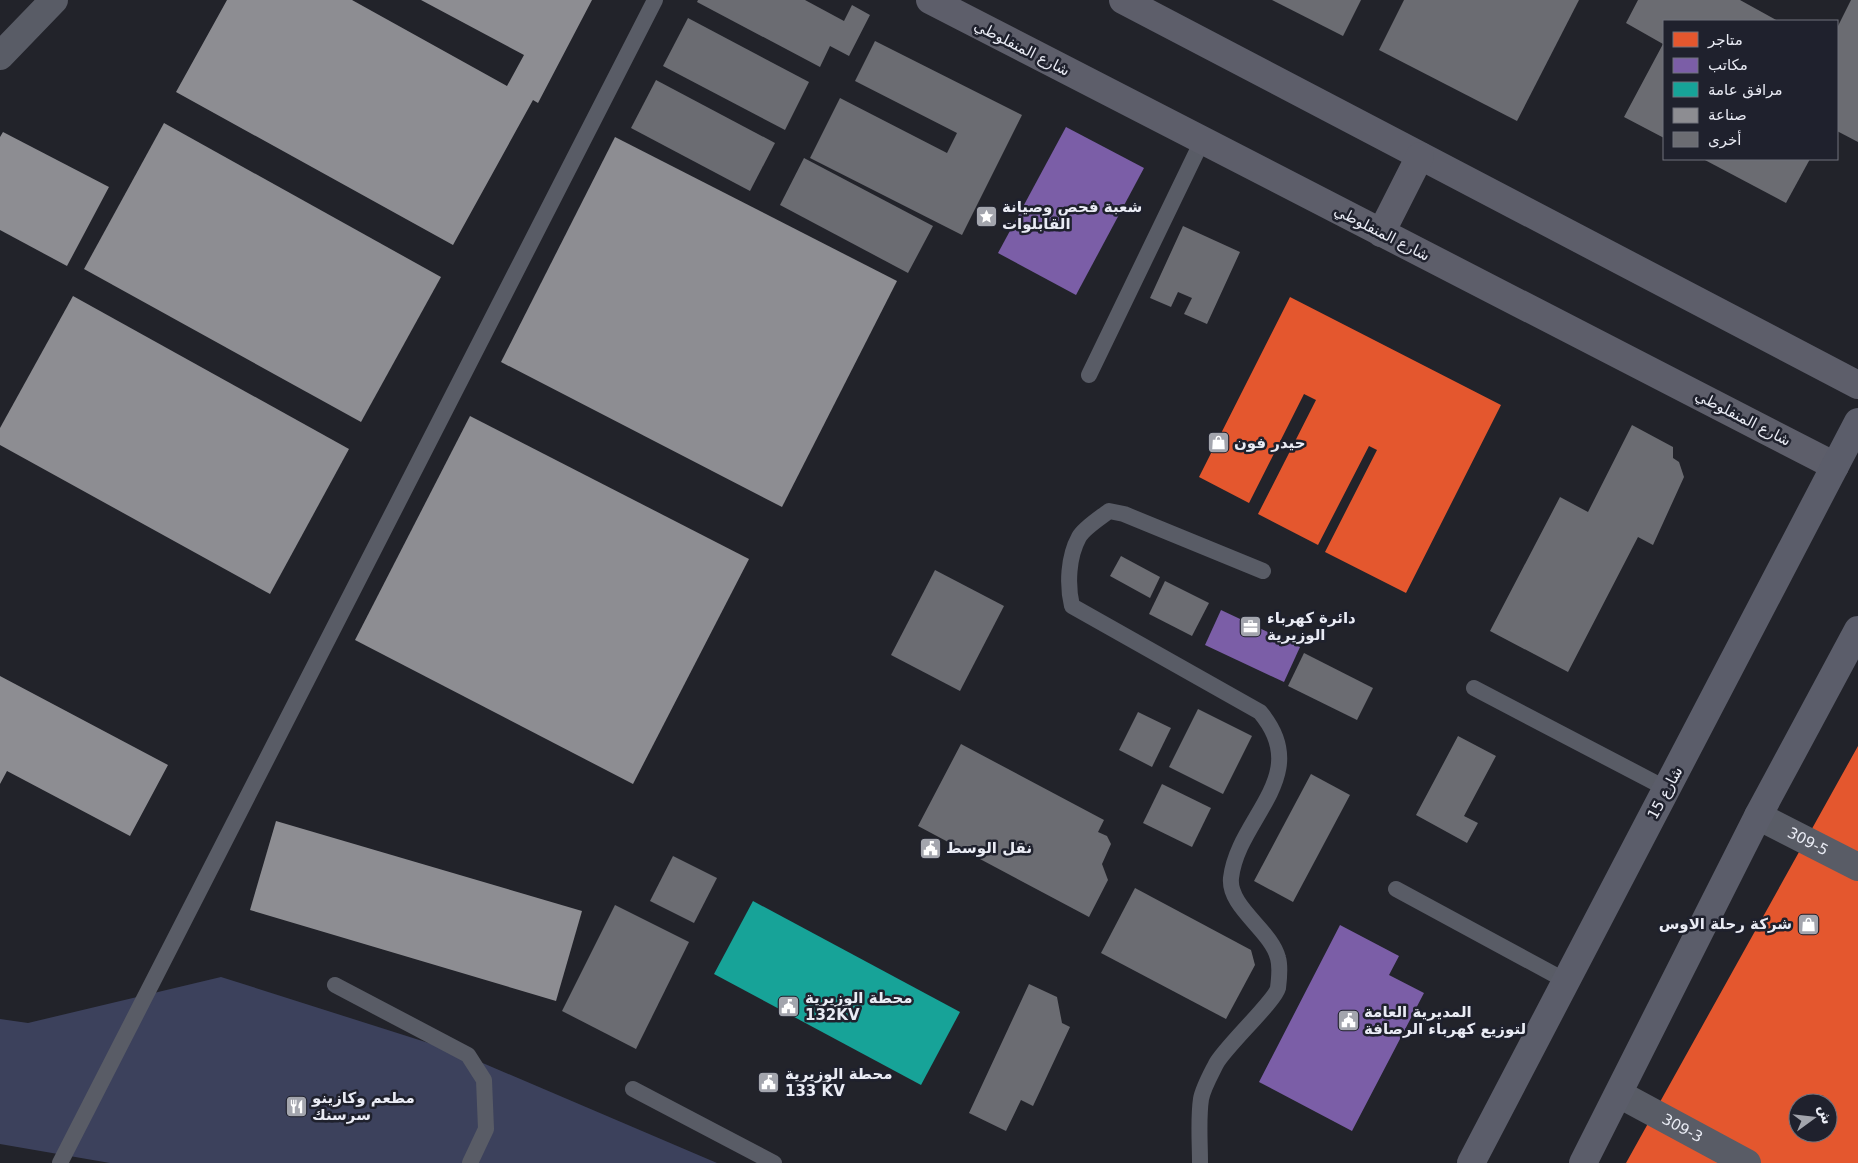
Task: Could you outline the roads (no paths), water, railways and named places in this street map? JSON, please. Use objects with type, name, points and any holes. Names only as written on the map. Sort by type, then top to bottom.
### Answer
[{"type":"main road","name":"شارع 15","points":[[1471,1163],[1858,422]]},
{"type":"main road","points":[[1583,1163],[1758,816],[1858,630]]},
{"type":"street","points":[[4,43],[54,0]]},
{"type":"street","name":"شارع المنفلوطي","points":[[930,0],[1835,466]]},
{"type":"street","points":[[1123,0],[1858,386]]},
{"type":"street","points":[[1381,232],[1420,156]]},
{"type":"street","name":"309-5","points":[[1758,816],[1858,867]]},
{"type":"street","name":"309-3","points":[[1619,1094],[1747,1163]]},
{"type":"lane","points":[[60,1163],[655,0]]},
{"type":"lane","points":[[1089,375],[1202,141]]},
{"type":"lane","points":[[1200,1163],[1201,1098],[1216,1062],[1278,990],[1278,958],[1261,930],[1233,896],[1231,879],[1236,860],[1279,771],[1277,743],[1272,726],[1260,712],[1072,606],[1068,590],[1070,569],[1080,536],[1109,511],[1124,514],[1263,572]]},
{"type":"lane","points":[[1474,688],[1667,789]]},
{"type":"lane","points":[[1396,889],[1566,981]]},
{"type":"lane","points":[[335,985],[468,1056],[484,1080],[486,1129],[470,1163]]},
{"type":"lane","points":[[633,1089],[774,1163]]},
{"type":"place","name":"شعبة فحص وصيانة القابلوات","points":[[986,216]]},
{"type":"place","name":"حيدر فون","points":[[1218,443]]},
{"type":"place","name":"دائرة كهرباء الوزيرية","points":[[1251,627]]},
{"type":"place","name":"نقل الوسط","points":[[930,848]]},
{"type":"place","name":"شركة رحلة الاوس","points":[[1808,924]]},
{"type":"place","name":"محطة الوزيرية 132KV","points":[[789,1007]]},
{"type":"place","name":"المديرية العامة لتوزيع كهرباء الرصافة","points":[[1348,1021]]},
{"type":"place","name":"محطة الوزيرية 133 KV","points":[[769,1083]]},
{"type":"place","name":"مطعم وكازينو سرسنك","points":[[296,1107]]}]
